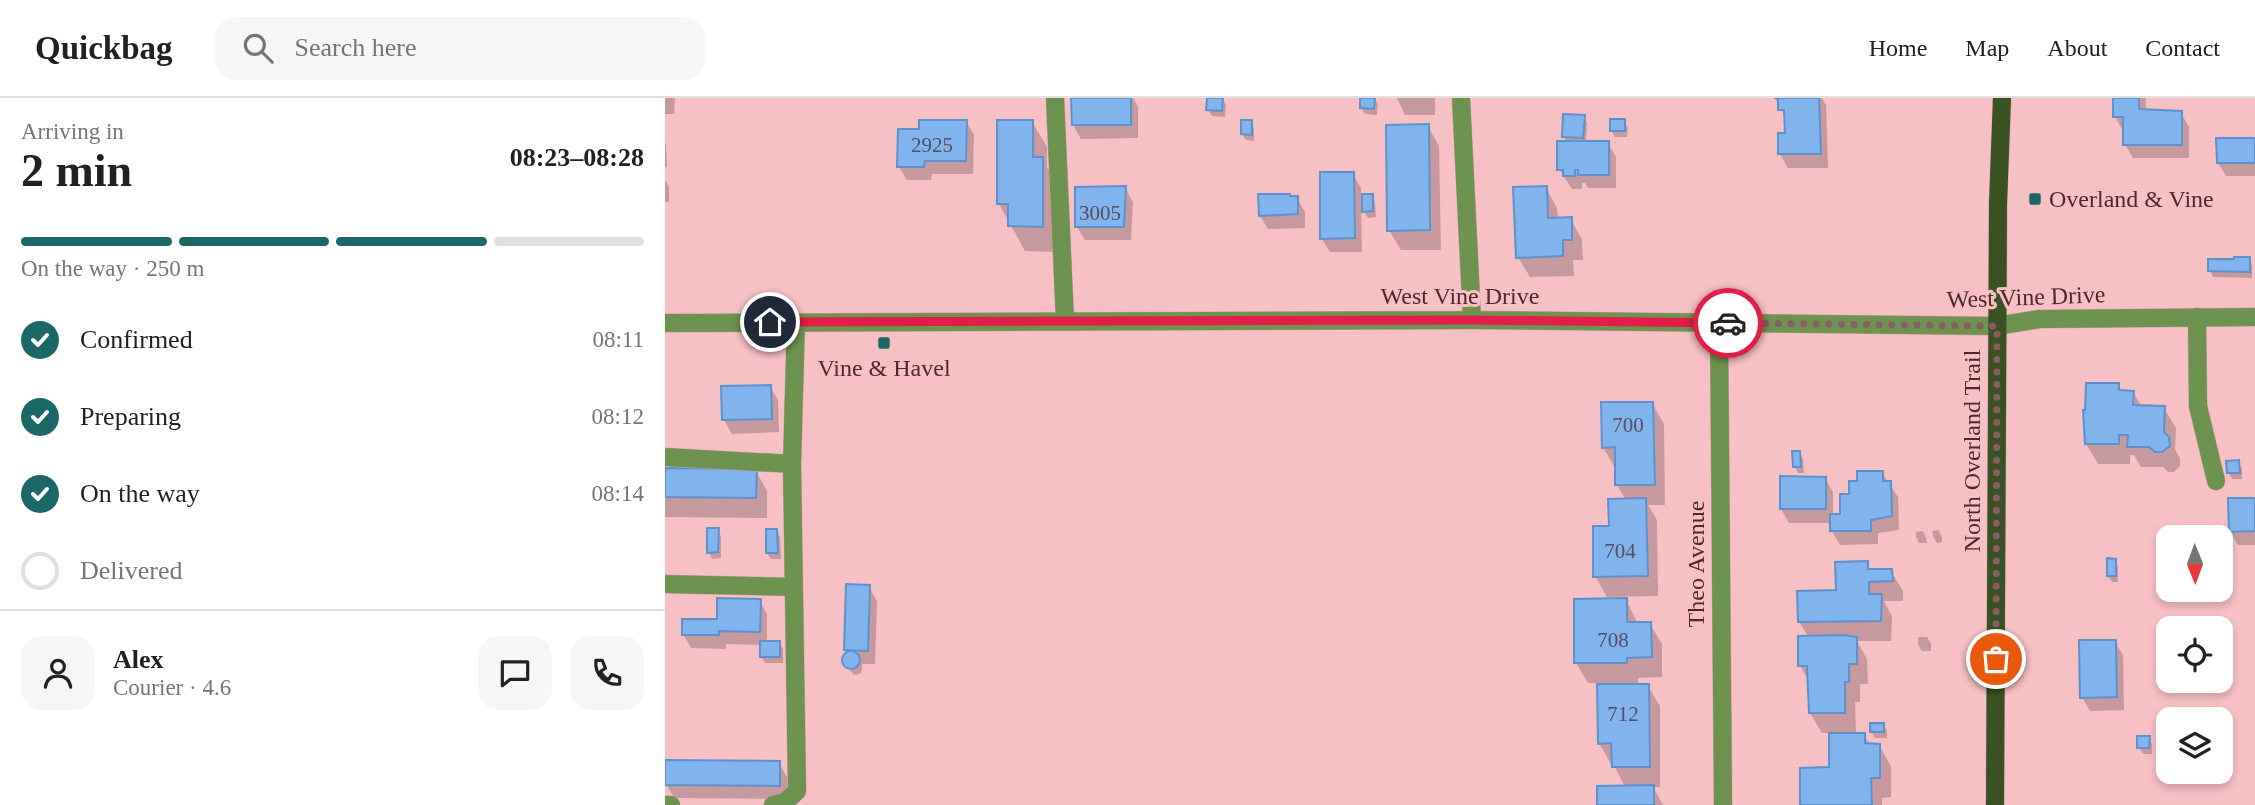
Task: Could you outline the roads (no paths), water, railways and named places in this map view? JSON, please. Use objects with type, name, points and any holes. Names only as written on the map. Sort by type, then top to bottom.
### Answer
[{"type":"main road","name":"North Overland Trail","points":[[1995,805],[1997,326],[2002,98]]},
{"type":"street","points":[[1055,98],[1065,321]]},
{"type":"street","points":[[1461,98],[1472,320]]},
{"type":"street","points":[[2197,317],[2198,406],[2217,481]]},
{"type":"street","name":"West Vine Drive","points":[[665,323],[1472,320],[1997,326],[2040,319],[2255,317]]},
{"type":"street","points":[[773,805],[785,802],[797,791],[792,464],[796,322]]},
{"type":"street","name":"Theo Avenue","points":[[1719,323],[1723,805]]},
{"type":"street","points":[[665,457],[792,464]]},
{"type":"street","points":[[665,584],[794,587]]},
{"type":"street","points":[[665,805],[671,805]]},
{"type":"place","name":"Overland & Vine","points":[[2035,199]]},
{"type":"place","name":"Vine & Havel","points":[[884,343]]}]
